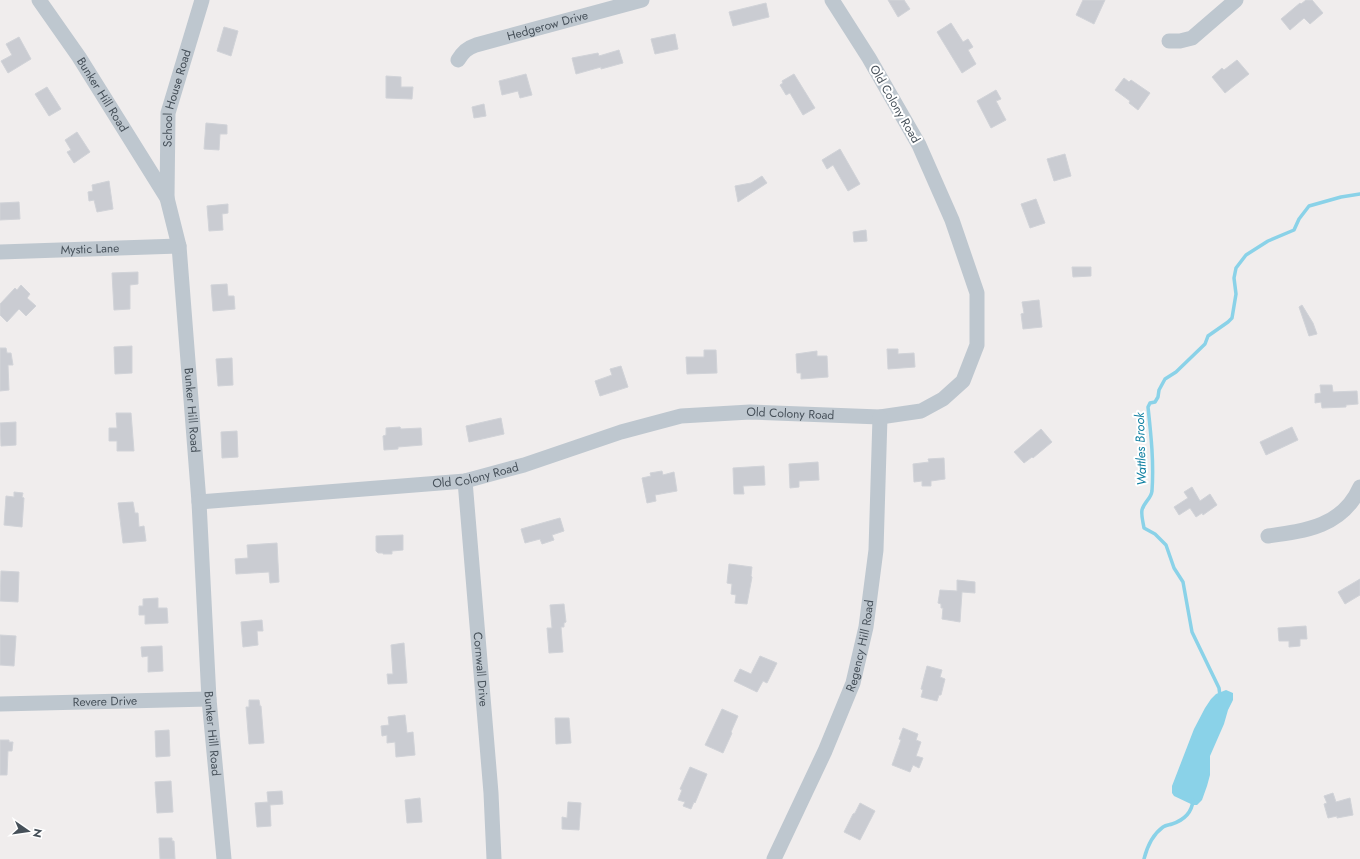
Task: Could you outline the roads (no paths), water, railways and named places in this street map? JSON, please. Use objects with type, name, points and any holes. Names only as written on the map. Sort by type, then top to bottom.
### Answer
[{"type":"street","name":"Bunker Hill Road","points":[[39,0],[79,58],[167,198],[179,246],[199,502],[209,699],[224,859]]},
{"type":"street","name":"School House Road","points":[[167,198],[168,113],[202,0]]},
{"type":"street","name":"Hedgerow Drive","points":[[458,60],[462,53],[468,48],[476,45],[642,0]]},
{"type":"street","name":"Old Colony Road","points":[[199,502],[465,481],[524,466],[621,432],[681,416],[750,412],[880,417],[921,411],[943,399],[963,381],[977,345],[977,293],[952,220],[919,145],[832,0]]},
{"type":"street","points":[[1169,41],[1180,41],[1192,38],[1236,0]]},
{"type":"street","name":"Mystic Lane","points":[[0,252],[179,246]]},
{"type":"street","name":"Regency Hill Road","points":[[774,859],[825,751],[853,683],[866,627],[876,550],[880,417]]},
{"type":"street","name":"Cornwall Drive","points":[[465,481],[491,793],[494,859]]},
{"type":"street","points":[[1268,536],[1307,530],[1329,522],[1341,513],[1355,498],[1360,487]]},
{"type":"street","name":"Revere Drive","points":[[0,704],[209,699]]},
{"type":"water","points":[[1226,690],[1233,693],[1233,700],[1210,756],[1210,775],[1202,800],[1197,805],[1193,805],[1174,796],[1172,793],[1172,786],[1194,729],[1205,708],[1216,694]]},
{"type":"waterway","name":"Wattles Brook","points":[[1220,696],[1219,688],[1192,632],[1183,582],[1174,568],[1166,545],[1155,534],[1144,528],[1142,510],[1151,494],[1153,480],[1148,407],[1150,403],[1155,402],[1165,379],[1176,372],[1205,344],[1208,336],[1232,318],[1236,294],[1234,278],[1236,268],[1246,255],[1268,241],[1294,230],[1299,219],[1309,206],[1341,197],[1360,194]]},
{"type":"waterway","name":"Wattles Brook","points":[[1144,859],[1148,846],[1153,837],[1164,826],[1184,818],[1191,809],[1193,800]]}]
